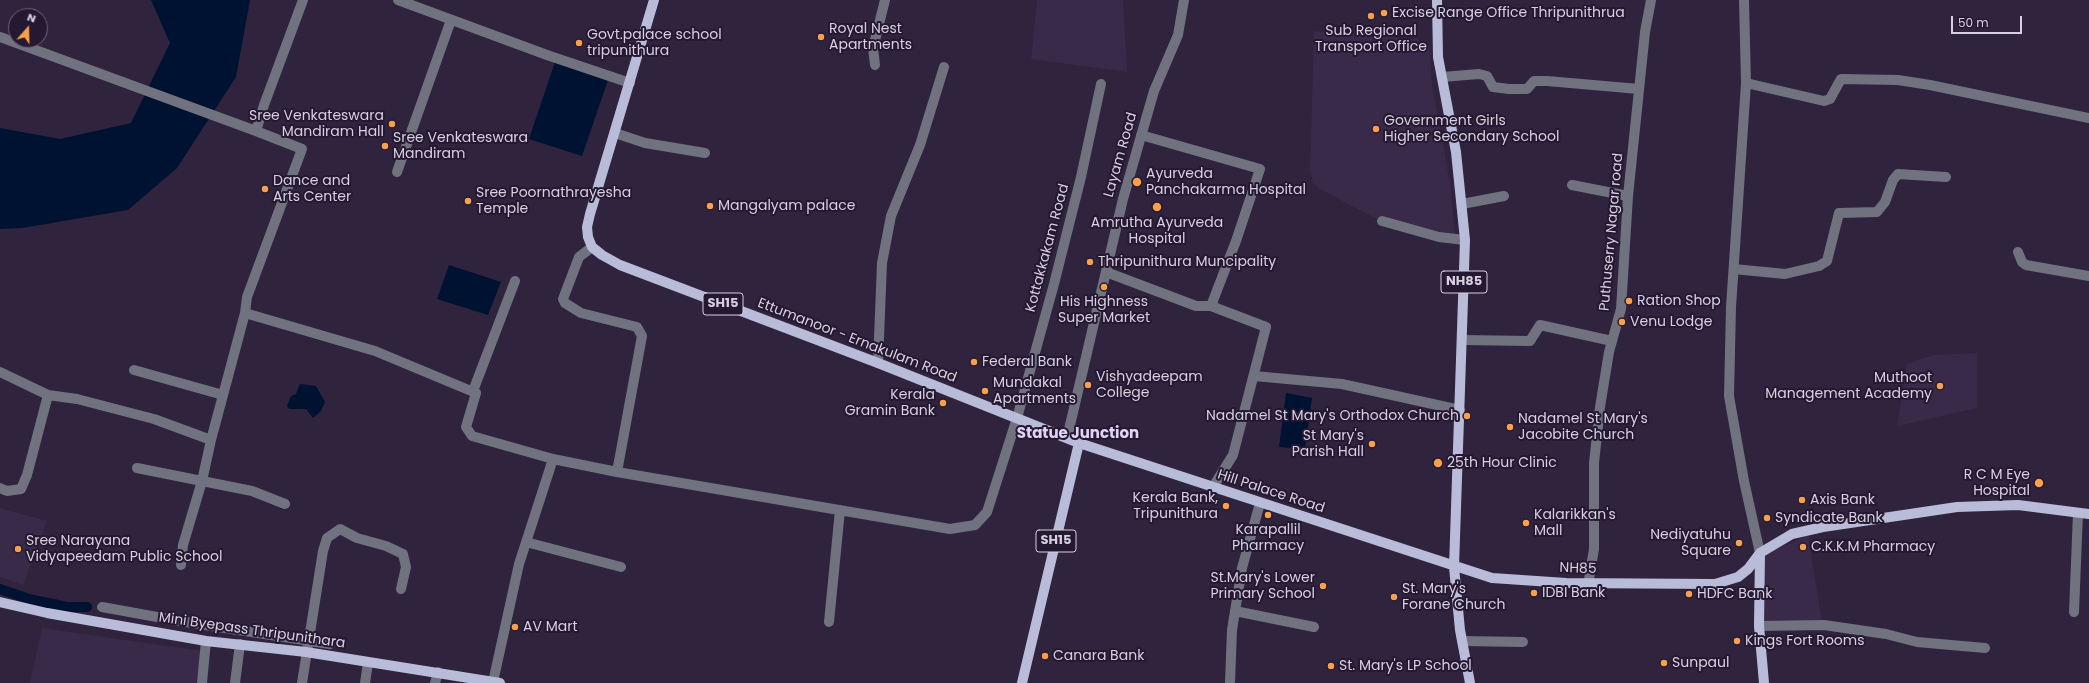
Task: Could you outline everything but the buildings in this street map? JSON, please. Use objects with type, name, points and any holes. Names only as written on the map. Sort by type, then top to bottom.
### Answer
[{"type":"main road","points":[[592,247],[588,237],[587,227],[654,0]]},
{"type":"main road","name":"NH85","points":[[1437,0],[1438,57],[1456,152],[1465,240],[1463,340],[1454,567],[1492,578],[1588,585],[1715,584],[1738,578],[1748,569],[1760,553],[1792,534],[1823,527],[1957,507],[2018,505],[2089,514]]},
{"type":"main road","name":"Ettumanoor - Ernakulam Road","points":[[592,247],[602,255],[620,265],[878,363],[1080,443]]},
{"type":"main road","name":"Hill Palace Road","points":[[1080,443],[1454,567]]},
{"type":"main road","name":"SH15","points":[[1022,683],[1080,443]]},
{"type":"main road","points":[[1760,553],[1759,626],[1764,683]]},
{"type":"main road","points":[[1454,567],[1455,596],[1470,683]]},
{"type":"main road","name":"Mini Byepass Thripunithara","points":[[0,602],[47,613],[206,641],[306,652],[368,663],[438,672],[497,682]]},
{"type":"street","points":[[256,131],[264,104],[303,0]]},
{"type":"street","points":[[398,0],[630,83]]},
{"type":"street","points":[[875,65],[873,48],[885,0]]},
{"type":"street","name":"Layam Road","points":[[1067,438],[1123,199],[1154,91],[1178,35],[1184,0]]},
{"type":"street","name":"Puthuserry Nagar road","points":[[1588,585],[1594,549],[1594,463],[1600,407],[1612,341],[1621,309],[1628,196],[1639,89],[1651,0]]},
{"type":"street","points":[[1744,0],[1746,83],[1734,269],[1729,396],[1744,480],[1760,553]]},
{"type":"street","points":[[397,172],[451,20]]},
{"type":"street","points":[[0,37],[302,149],[247,297],[245,313],[211,440],[202,482],[183,545],[181,565]]},
{"type":"street","points":[[878,363],[882,263],[891,216],[920,145],[944,66]]},
{"type":"street","points":[[1442,77],[1479,74],[1487,76],[1493,87],[1509,89],[1527,89],[1534,81],[1547,81],[1639,89]]},
{"type":"street","points":[[1746,83],[1824,100],[1830,99],[1841,79],[1898,80],[1930,85],[2089,118]]},
{"type":"street","name":"Kottakkakam Road","points":[[473,392],[476,393],[466,427],[472,436],[553,459],[617,472],[950,529],[975,525],[987,512],[1017,418],[1081,177],[1100,84]]},
{"type":"street","points":[[615,133],[645,143],[705,153]]},
{"type":"street","points":[[1141,135],[1260,169],[1236,241],[1211,306]]},
{"type":"street","points":[[1734,269],[1785,274],[1819,266],[1827,261],[1839,213],[1877,212],[1886,202],[1893,180],[1898,174],[1946,177]]},
{"type":"street","points":[[1572,186],[1628,196]]},
{"type":"street","points":[[1462,204],[1504,196]]},
{"type":"street","points":[[1382,221],[1439,237],[1465,240]]},
{"type":"street","points":[[592,247],[578,257],[563,299],[565,303],[581,313],[637,327],[642,336],[617,472]]},
{"type":"street","points":[[2018,252],[2022,262],[2026,265],[2089,276]]},
{"type":"street","points":[[1106,272],[1196,306],[1211,306],[1266,327],[1233,455],[1214,487]]},
{"type":"street","points":[[245,313],[375,351],[473,392],[515,281]]},
{"type":"street","points":[[1463,340],[1530,341],[1540,325],[1612,341]]},
{"type":"street","points":[[134,370],[223,395]]},
{"type":"street","points":[[0,372],[48,395],[77,399],[154,419],[211,440]]},
{"type":"street","points":[[1254,376],[1342,384],[1460,410]]},
{"type":"street","points":[[0,488],[7,491],[21,489],[27,475],[48,395]]},
{"type":"street","points":[[497,682],[519,564],[553,459]]},
{"type":"street","points":[[137,468],[252,491],[285,504]]},
{"type":"street","points":[[1230,683],[1232,630],[1242,568],[1260,503]]},
{"type":"street","points":[[829,622],[840,510]]},
{"type":"street","points":[[2074,612],[2078,513]]},
{"type":"street","points":[[302,683],[322,551],[327,538],[340,529],[357,538],[386,546],[403,554],[406,567],[401,588]]},
{"type":"street","points":[[526,542],[621,567]]},
{"type":"street","points":[[102,607],[330,644]]},
{"type":"street","points":[[1235,611],[1314,627]]},
{"type":"street","points":[[1759,626],[1824,625],[1886,634],[1917,642],[1985,648]]},
{"type":"street","points":[[233,629],[236,683]]},
{"type":"street","points":[[202,683],[206,641]]},
{"type":"street","points":[[1462,642],[1523,642]]},
{"type":"street","points":[[365,683],[368,663]]},
{"type":"street","points":[[435,683],[438,672]]},
{"type":"shaded area","points":[[1037,0],[1123,0],[1127,72],[1031,59]]},
{"type":"shaded area","name":"Government Girls Higher Secondary School","points":[[1314,31],[1417,39],[1429,45],[1432,85],[1450,183],[1455,234],[1417,228],[1373,217],[1320,189],[1313,183],[1310,172]]},
{"type":"shaded area","name":"Muthoot Management Academy","points":[[1977,353],[1977,408],[1897,426],[1907,364],[1933,355]]},
{"type":"shaded area","name":"Sree Narayana Vidyapeedam Public School","points":[[0,508],[47,521],[23,585],[0,577]]},
{"type":"shaded area","points":[[1808,535],[1822,622],[1762,621],[1764,555]]},
{"type":"shaded area","points":[[42,628],[202,651],[196,683],[30,683]]},
{"type":"water","points":[[151,0],[250,0],[236,77],[177,168],[128,210],[22,228],[0,229],[0,128],[60,139],[131,123],[170,43]]},
{"type":"water","points":[[555,62],[608,80],[582,156],[529,139]]},
{"type":"water","points":[[449,265],[501,282],[488,315],[437,299]]},
{"type":"water","points":[[300,384],[316,386],[325,402],[321,411],[313,418],[306,409],[289,409],[287,406],[291,396],[296,394]]},
{"type":"water","points":[[1286,393],[1312,398],[1305,449],[1279,447]]},
{"type":"waterway","points":[[0,589],[29,599],[67,607],[87,607]]},
{"type":"place","name":"Excise Range Office Thripunithrua","points":[[1384,13]]},
{"type":"place","name":"Sub Regional Transport Office","points":[[1371,16]]},
{"type":"place","name":"Royal Nest Apartments","points":[[821,37]]},
{"type":"place","name":"Govt.palace school tripunithura","points":[[579,43]]},
{"type":"place","name":"Sree Venkateswara Mandiram Hall","points":[[392,124]]},
{"type":"place","name":"Government Girls Higher Secondary School","points":[[1376,129]]},
{"type":"place","name":"Sree Venkateswara Mandiram","points":[[385,146]]},
{"type":"place","name":"Ayurveda Panchakarma Hospital","points":[[1137,182]]},
{"type":"place","name":"Dance and Arts Center","points":[[265,189]]},
{"type":"place","name":"Sree Poornathrayesha Temple","points":[[468,201]]},
{"type":"place","name":"Mangalyam palace","points":[[710,206]]},
{"type":"place","name":"Amrutha Ayurveda Hospital","points":[[1157,207]]},
{"type":"place","name":"Thripunithura Muncipality","points":[[1090,262]]},
{"type":"place","name":"His Highness Super Market","points":[[1104,287]]},
{"type":"place","name":"Ration Shop","points":[[1629,301]]},
{"type":"place","name":"Venu Lodge","points":[[1622,322]]},
{"type":"place","name":"Federal Bank","points":[[974,362]]},
{"type":"place","name":"Vishyadeepam College","points":[[1088,385]]},
{"type":"place","name":"Muthoot Management Academy","points":[[1940,386]]},
{"type":"place","name":"Mundakal Apartments","points":[[985,391]]},
{"type":"place","name":"Kerala Gramin Bank","points":[[943,403]]},
{"type":"place","name":"Nadamel St Mary's Orthodox Church","points":[[1467,416]]},
{"type":"place","name":"Nadamel St Mary's Jacobite Church","points":[[1510,427]]},
{"type":"place","name":"St Mary's Parish Hall","points":[[1372,444]]},
{"type":"place","name":"25th Hour Clinic","points":[[1438,463]]},
{"type":"place","name":"R C M Eye Hospital","points":[[2039,483]]},
{"type":"place","name":"Axis Bank","points":[[1802,500]]},
{"type":"place","name":"Kerala Bank, Tripunithura","points":[[1226,506]]},
{"type":"place","name":"Karapallil Pharmacy","points":[[1268,515]]},
{"type":"place","name":"Syndicate Bank","points":[[1767,518]]},
{"type":"place","name":"Kalarikkan's Mall","points":[[1526,523]]},
{"type":"place","name":"Nediyatuhu Square","points":[[1739,543]]},
{"type":"place","name":"C.K.K.M Pharmacy","points":[[1803,547]]},
{"type":"place","name":"Sree Narayana Vidyapeedam Public School","points":[[18,549]]},
{"type":"place","name":"St.Mary's Lower Primary School","points":[[1323,586]]},
{"type":"place","name":"IDBI Bank","points":[[1534,593]]},
{"type":"place","name":"HDFC Bank","points":[[1689,594]]},
{"type":"place","name":"St. Mary's Forane Church","points":[[1394,597]]},
{"type":"place","name":"AV Mart","points":[[515,627]]},
{"type":"place","name":"Kings Fort Rooms","points":[[1737,641]]},
{"type":"place","name":"Canara Bank","points":[[1045,656]]},
{"type":"place","name":"Sunpaul","points":[[1664,663]]},
{"type":"place","name":"St. Mary's LP School","points":[[1331,666]]},
{"type":"district","name":"Statue Junction","points":[[1078,434]]}]
